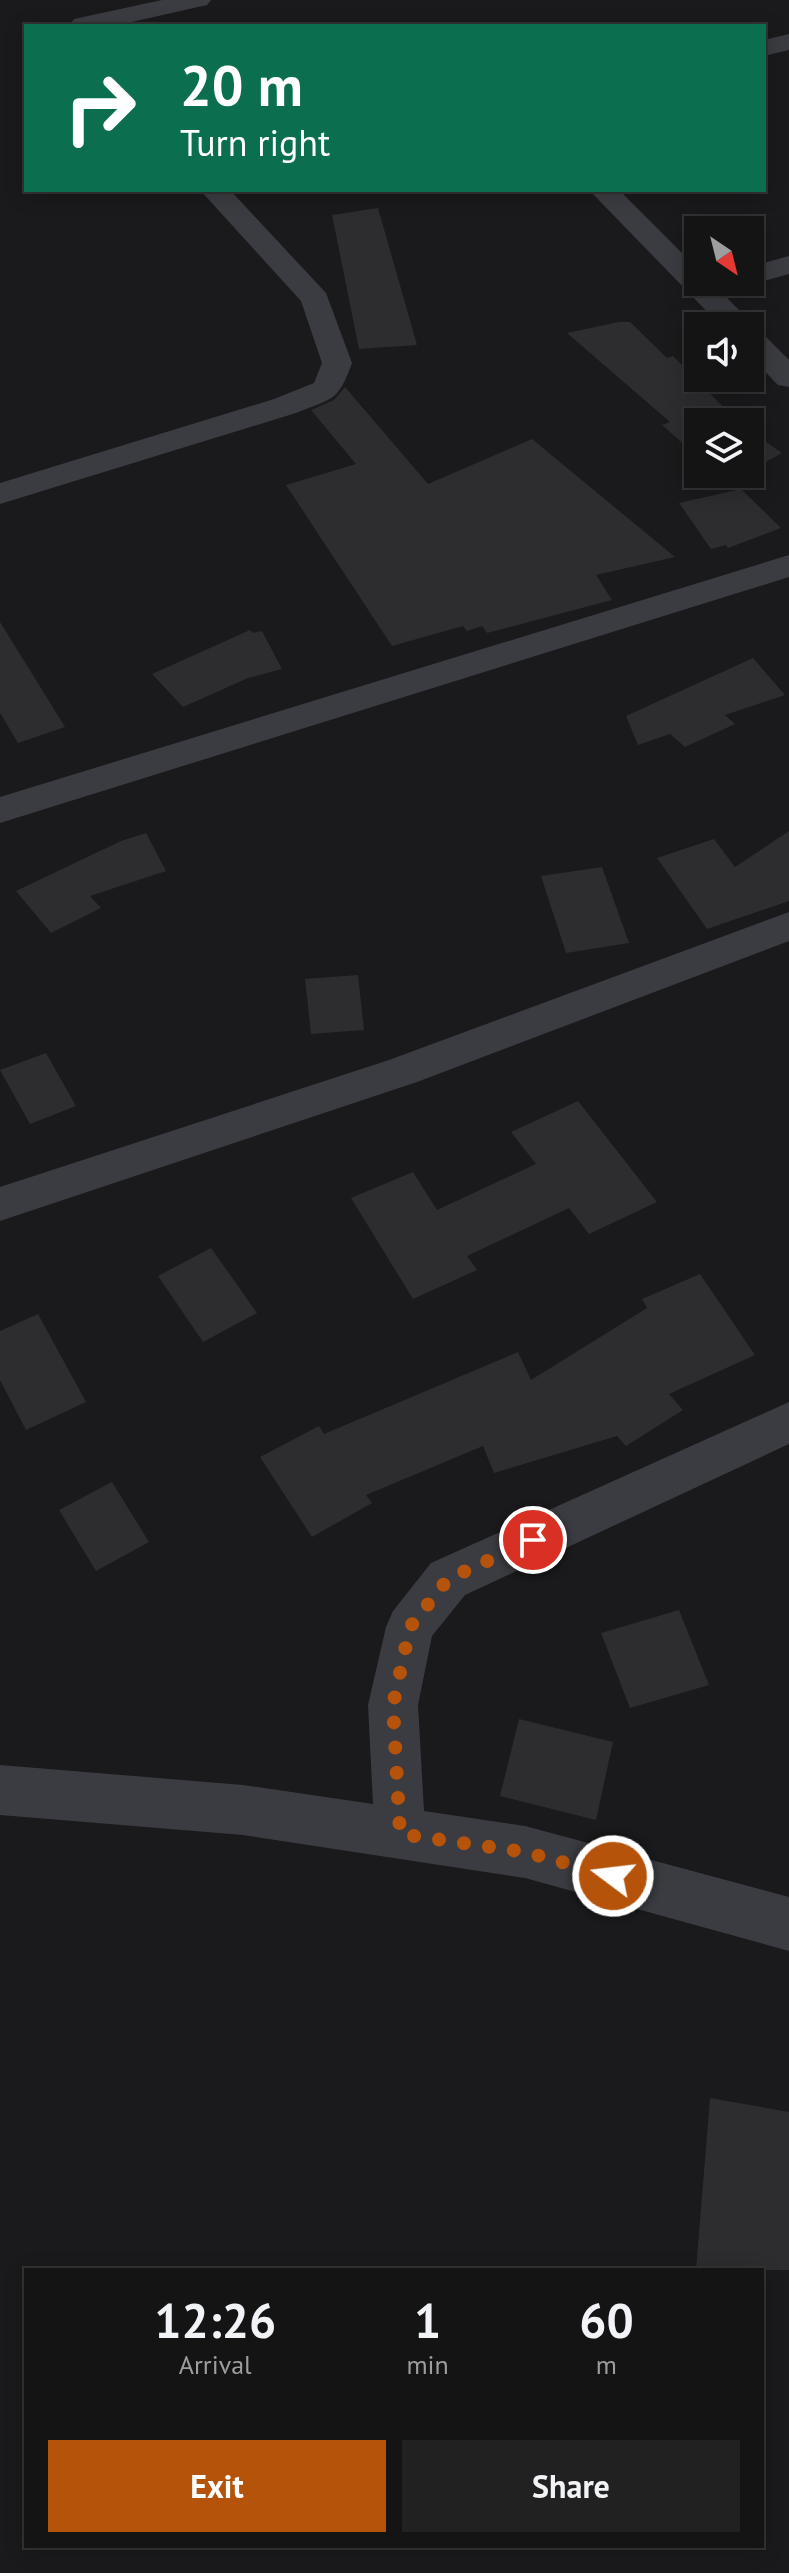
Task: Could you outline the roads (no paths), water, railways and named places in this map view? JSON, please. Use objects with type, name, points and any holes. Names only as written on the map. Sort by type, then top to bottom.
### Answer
[{"type":"street","points":[[65,0],[83,24]]},
{"type":"street","points":[[93,24],[198,0]]},
{"type":"street","points":[[766,48],[789,42]]},
{"type":"street","points":[[0,494],[285,406],[327,389],[337,363],[315,299],[216,192]]},
{"type":"street","points":[[605,192],[684,259]]},
{"type":"street","points":[[764,272],[789,265]]},
{"type":"street","points":[[764,352],[789,378]]},
{"type":"street","points":[[0,810],[789,566]]},
{"type":"street","points":[[0,1204],[403,1071],[789,926]]},
{"type":"street","points":[[400,1834],[393,1705],[410,1627],[448,1579],[789,1422]]},
{"type":"street","points":[[0,1790],[243,1810],[525,1852],[789,1924]]}]
